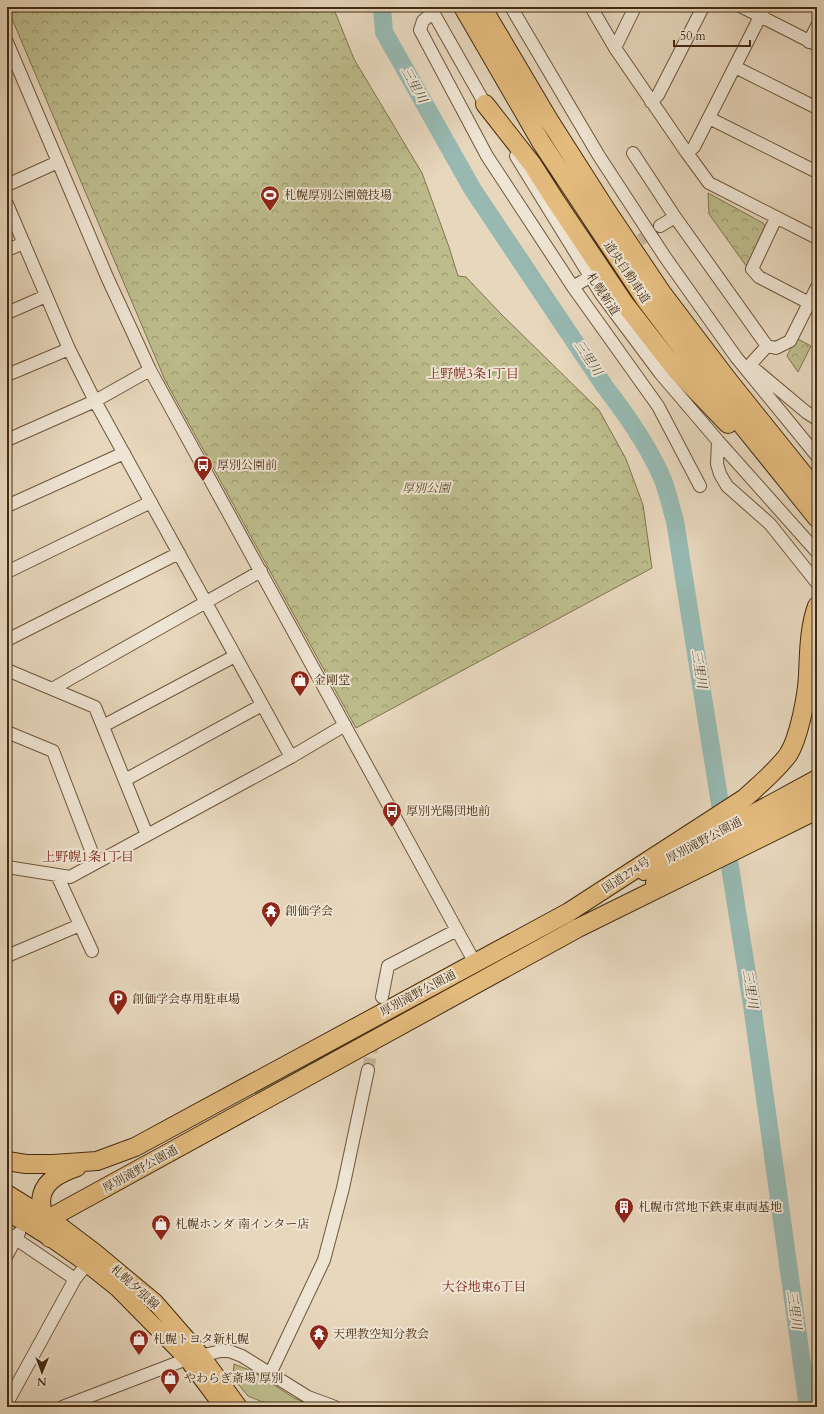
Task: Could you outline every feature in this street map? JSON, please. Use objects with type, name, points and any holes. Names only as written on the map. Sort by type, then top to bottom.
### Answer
[{"type":"highway","name":"道央自動車道","points":[[463,7],[541,142],[645,299],[713,389],[800,499],[817,518]]},
{"type":"highway","name":"道央自動車道","points":[[482,7],[549,120],[658,287],[728,380],[817,491]]},
{"type":"highway","points":[[485,104],[532,164],[559,207],[624,303],[659,348],[694,389],[800,499]]},
{"type":"highway","name":"国道274号","points":[[578,928],[674,863],[770,775],[788,754],[796,737],[804,705],[808,679],[809,642],[816,608]]},
{"type":"highway","name":"国道274号","points":[[569,912],[755,826],[817,810]]},
{"type":"highway","name":"厚別滝野公園通","points":[[7,1161],[26,1164],[53,1164],[97,1161],[135,1147],[569,912]]},
{"type":"highway","name":"厚別滝野公園通","points":[[26,1223],[46,1218],[578,928]]},
{"type":"highway","points":[[50,1238],[41,1196],[50,1182],[60,1174],[97,1161]]},
{"type":"highway","points":[[7,1211],[26,1223]]},
{"type":"main road","name":"厚別滝野公園通","points":[[755,826],[817,778]]},
{"type":"main road","name":"厚別滝野公園通","points":[[674,863],[755,826],[817,793]]},
{"type":"main road","name":"札幌夕張線","points":[[7,1193],[95,1252],[154,1302],[195,1358],[239,1407]]},
{"type":"main road","name":"札幌夕張線","points":[[26,1223],[87,1264],[117,1288],[195,1358],[223,1407]]},
{"type":"street","points":[[511,7],[599,156],[665,257],[736,357],[817,456]]},
{"type":"street","points":[[591,7],[615,48],[651,102],[709,183],[817,238]]},
{"type":"street","points":[[615,48],[635,7]]},
{"type":"street","points":[[651,102],[658,95],[703,7]]},
{"type":"street","points":[[742,7],[762,12],[813,44],[817,26]]},
{"type":"street","points":[[432,10],[423,21],[420,30],[487,156],[573,287],[658,406],[700,486]]},
{"type":"street","name":"札幌新道","points":[[432,10],[485,104],[601,294],[660,373],[718,441],[817,552]]},
{"type":"street","points":[[687,153],[694,147],[762,12]]},
{"type":"street","points":[[7,42],[107,277],[150,370],[475,963]]},
{"type":"street","points":[[735,67],[817,108]]},
{"type":"street","points":[[709,118],[817,172]]},
{"type":"street","points":[[633,153],[675,217],[767,346],[776,348],[790,341],[813,305],[817,287]]},
{"type":"street","points":[[7,185],[58,162]]},
{"type":"street","points":[[7,204],[69,349],[95,401],[291,757]]},
{"type":"street","points":[[660,226],[675,217]]},
{"type":"street","points":[[776,218],[752,269],[759,277],[813,305]]},
{"type":"street","points":[[7,250],[24,243]]},
{"type":"street","points":[[573,287],[586,279]]},
{"type":"street","points":[[7,313],[46,296]]},
{"type":"street","points":[[750,366],[767,346]]},
{"type":"street","points":[[7,375],[69,349]]},
{"type":"street","points":[[736,357],[750,366],[806,412],[817,418]]},
{"type":"street","points":[[7,440],[95,401],[150,370]]},
{"type":"street","points":[[718,441],[717,464],[720,474],[727,486],[770,524],[817,583]]},
{"type":"street","points":[[7,506],[124,452]]},
{"type":"street","points":[[7,572],[151,502]]},
{"type":"street","points":[[7,640],[179,553]]},
{"type":"street","points":[[52,689],[261,571]]},
{"type":"street","points":[[104,726],[235,656]]},
{"type":"street","points":[[7,670],[95,707],[147,835]]},
{"type":"street","points":[[125,780],[262,705]]},
{"type":"street","points":[[7,867],[70,877],[291,757],[345,725]]},
{"type":"street","points":[[7,732],[53,751],[96,863]]},
{"type":"street","points":[[57,875],[92,950]]},
{"type":"street","points":[[7,956],[80,925]]},
{"type":"street","points":[[382,997],[388,966],[457,930]]},
{"type":"street","points":[[270,1374],[324,1260],[344,1188],[368,1070]]},
{"type":"street","points":[[7,1255],[11,1236],[26,1223]]},
{"type":"street","points":[[11,1236],[75,1279]]},
{"type":"street","points":[[7,1403],[75,1279],[87,1264]]},
{"type":"street","points":[[62,1407],[195,1358],[221,1351],[229,1351],[242,1356],[308,1397],[335,1407]]},
{"type":"green space","name":"厚別公園","points":[[7,7],[333,7],[354,59],[422,173],[458,276],[466,277],[501,314],[599,410],[626,459],[643,505],[652,568],[356,728],[165,380]]},
{"type":"green space","points":[[708,193],[763,223],[765,226],[747,267],[709,214]]},
{"type":"green space","points":[[796,338],[811,346],[798,372],[787,356]]},
{"type":"green space","points":[[234,1364],[254,1372],[294,1398],[315,1407],[281,1407],[248,1396],[233,1378]]},
{"type":"waterway","name":"三里川","points":[[382,7],[384,32],[473,190],[605,387],[637,432],[658,468],[663,480],[675,521],[752,1005],[808,1407]]},
{"type":"tunnel","points":[[596,272],[657,228]]},
{"type":"tunnel","points":[[368,1070],[379,1011]]},
{"type":"place","name":"札幌厚別公園競技場","points":[[270,212]]},
{"type":"place","name":"厚別公園前","points":[[203,482]]},
{"type":"place","name":"金剛堂","points":[[300,697]]},
{"type":"place","name":"厚別光陽団地前","points":[[392,828]]},
{"type":"place","name":"創価学会","points":[[271,928]]},
{"type":"place","name":"創価学会専用駐車場","points":[[118,1016]]},
{"type":"place","name":"札幌市営地下鉄東車両基地","points":[[624,1224]]},
{"type":"place","name":"札幌ホンダ 南インター店","points":[[161,1241]]},
{"type":"place","name":"天理教空知分教会","points":[[319,1351]]},
{"type":"place","name":"札幌トヨタ新札幌","points":[[139,1356]]},
{"type":"place","name":"やわらぎ斎場 厚別","points":[[170,1395]]},
{"type":"district","name":"上野幌3条1丁目","points":[[473,374]]},
{"type":"district","name":"上野幌1条1丁目","points":[[88,857]]},
{"type":"district","name":"大谷地東6丁目","points":[[484,1287]]}]
